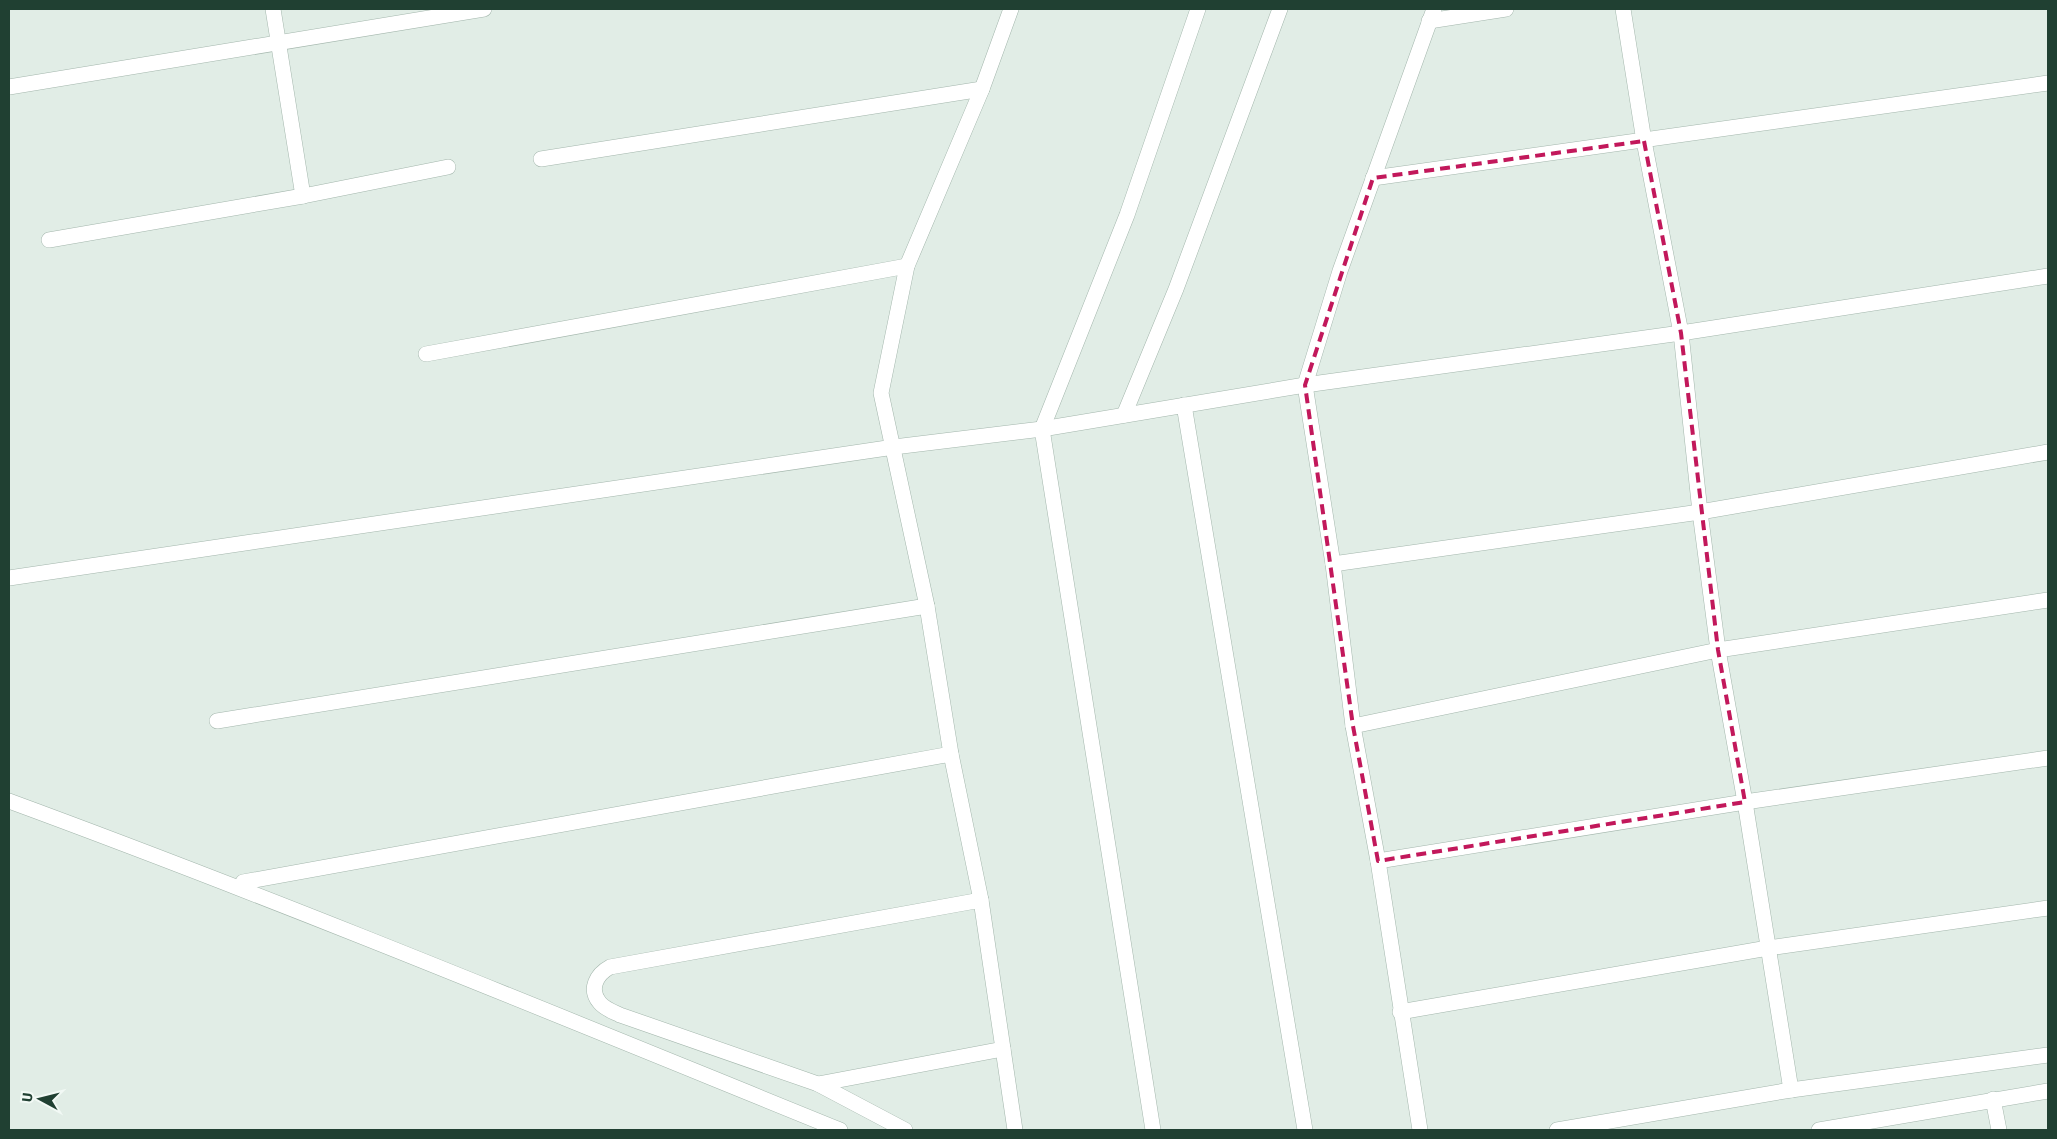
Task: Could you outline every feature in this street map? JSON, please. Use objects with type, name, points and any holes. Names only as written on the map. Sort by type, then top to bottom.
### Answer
[{"type":"street","points":[[273,9],[303,196]]},
{"type":"street","points":[[9,86],[484,9]]},
{"type":"street","points":[[1011,9],[982,89],[907,266],[881,393],[927,606],[952,754],[981,900],[1015,1130]]},
{"type":"street","points":[[1153,1130],[1042,429],[1127,215],[1198,9]]},
{"type":"street","points":[[1124,415],[1176,289],[1280,9]]},
{"type":"street","points":[[1420,1130],[1400,1012],[1378,861],[1353,726],[1333,564],[1305,386],[1340,271],[1431,15],[1506,9]]},
{"type":"street","points":[[1623,9],[1644,141],[1680,333],[1718,650],[1745,802],[1791,1090]]},
{"type":"street","points":[[1373,178],[2048,83]]},
{"type":"street","points":[[541,159],[982,89]]},
{"type":"street","points":[[49,240],[303,196],[448,167]]},
{"type":"street","points":[[426,354],[907,266]]},
{"type":"street","points":[[9,578],[894,447],[1042,429],[1305,386],[1680,333],[2048,276]]},
{"type":"street","points":[[1184,405],[1305,1130]]},
{"type":"street","points":[[1333,564],[1700,512],[2048,452]]},
{"type":"street","points":[[1353,726],[1718,650],[2048,600]]},
{"type":"street","points":[[217,721],[927,606]]},
{"type":"street","points":[[243,882],[952,754]]},
{"type":"street","points":[[1378,861],[1745,802],[2048,758]]},
{"type":"street","points":[[9,801],[339,926],[840,1130]]},
{"type":"street","points":[[906,1130],[818,1084],[620,1016],[600,1004],[594,994],[595,981],[601,972],[610,966],[981,900]]},
{"type":"street","points":[[1400,1012],[1768,948],[2048,908]]},
{"type":"street","points":[[818,1084],[1004,1048]]},
{"type":"street","points":[[1557,1130],[1791,1090],[2048,1055]]},
{"type":"street","points":[[1819,1130],[1842,1128],[1993,1099],[2048,1091]]},
{"type":"street","points":[[1993,1099],[1999,1130]]},
{"type":"highlighted area","points":[[1644,141],[1681,333],[1718,650],[1745,802],[1378,861],[1353,726],[1305,385],[1373,178]]}]
